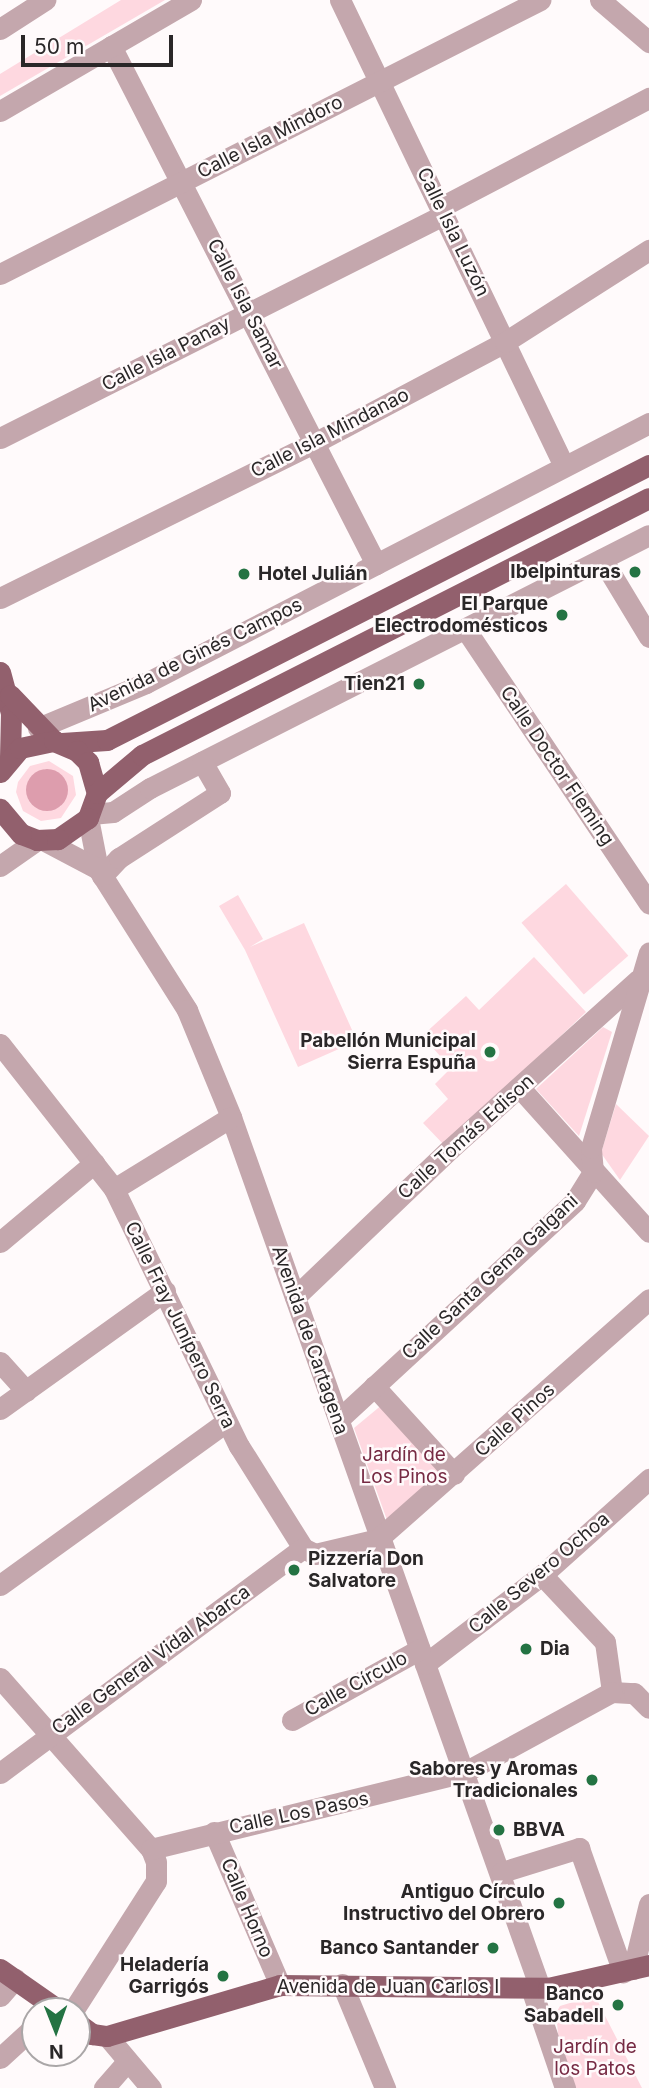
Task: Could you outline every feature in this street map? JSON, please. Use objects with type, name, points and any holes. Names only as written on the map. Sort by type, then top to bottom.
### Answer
[{"type":"main road","name":"Avenida de Ginés Campos","points":[[51,737],[107,740],[649,465]]},
{"type":"main road","points":[[0,809],[26,838],[70,835],[90,816],[97,793],[142,755],[649,498]]},
{"type":"main road","points":[[3,680],[51,737],[88,762],[97,793]]},
{"type":"main road","points":[[3,680],[11,713],[4,763]]},
{"type":"main road","points":[[4,763],[31,743],[51,737]]},
{"type":"main road","name":"Avenida de Juan Carlos I","points":[[107,2036],[280,1985],[536,1988],[639,1966]]},
{"type":"main road","points":[[8,1974],[41,1997]]},
{"type":"main road","points":[[91,2033],[107,2036]]},
{"type":"street","points":[[0,29],[45,0]]},
{"type":"street","points":[[0,111],[191,0]]},
{"type":"street","name":"Calle Isla Luzón","points":[[340,0],[564,466]]},
{"type":"street","name":"Calle Isla Mindoro","points":[[0,274],[540,0]]},
{"type":"street","points":[[600,0],[649,42]]},
{"type":"street","name":"Calle Isla Samar","points":[[111,46],[316,442],[376,564]]},
{"type":"street","name":"Calle Isla Panay","points":[[0,438],[442,211],[649,98]]},
{"type":"street","name":"Calle Isla Mindanao","points":[[0,598],[316,442],[505,342],[649,250]]},
{"type":"street","name":"Avenida de Ginés Campos","points":[[51,737],[146,683],[649,423]]},
{"type":"street","points":[[90,816],[113,812],[202,762],[649,536]]},
{"type":"street","points":[[602,559],[649,637]]},
{"type":"street","name":"Calle Doctor Fleming","points":[[466,630],[649,903]]},
{"type":"street","points":[[100,872],[220,793],[202,762]]},
{"type":"street","name":"Avenida de Cartagena","points":[[90,816],[100,872],[187,1010],[231,1118],[339,1419],[378,1539],[502,1872],[561,2087]]},
{"type":"street","points":[[0,866],[26,838]]},
{"type":"street","name":"Avenida de Cartagena","points":[[26,838],[100,872]]},
{"type":"street","points":[[593,1172],[591,1148],[649,952]]},
{"type":"street","name":"Calle Tomás Edison","points":[[295,1297],[441,1157],[639,980]]},
{"type":"street","name":"Calle Fray Junípero Serra","points":[[2,1052],[114,1189],[226,1422],[303,1548]]},
{"type":"street","points":[[520,1088],[649,1232]]},
{"type":"street","points":[[114,1189],[231,1118]]},
{"type":"street","points":[[0,1242],[94,1163]]},
{"type":"street","name":"Calle Santa Gema Galgani","points":[[339,1419],[575,1201],[593,1172]]},
{"type":"street","points":[[0,1409],[165,1291]]},
{"type":"street","name":"Calle Pinos","points":[[378,1539],[649,1299]]},
{"type":"street","points":[[0,1362],[26,1391]]},
{"type":"street","points":[[374,1386],[454,1474]]},
{"type":"street","points":[[0,1584],[226,1422]]},
{"type":"street","name":"Calle Severo Ochoa","points":[[422,1656],[542,1575],[649,1479]]},
{"type":"street","points":[[303,1548],[330,1553],[378,1539]]},
{"type":"street","name":"Calle General Vidal Abarca","points":[[0,1773],[303,1548]]},
{"type":"street","points":[[542,1575],[606,1642],[612,1692],[634,1693],[649,1708]]},
{"type":"street","name":"Calle Círculo","points":[[292,1720],[422,1656]]},
{"type":"street","points":[[0,1678],[152,1849],[156,1881],[70,1997]]},
{"type":"street","name":"Calle Los Pasos","points":[[152,1849],[465,1772],[612,1692]]},
{"type":"street","name":"Calle Horno","points":[[214,1832],[280,1985]]},
{"type":"street","points":[[502,1872],[579,1848],[639,1966]]},
{"type":"street","points":[[639,1966],[649,1904]]},
{"type":"street","points":[[0,1996],[8,1974]]},
{"type":"street","points":[[342,1984],[385,2088]]},
{"type":"street","points":[[107,2036],[151,2088]]},
{"type":"street","points":[[0,2058],[21,2038]]},
{"type":"street","points":[[104,2088],[127,2062]]},
{"type":"green space","points":[[121,0],[165,0],[0,96],[0,74]]},
{"type":"green space","points":[[49,761],[73,776],[76,795],[61,818],[41,821],[23,811],[16,792],[18,782],[30,766]],"holes":[[[45,769],[58,772],[61,806],[49,811],[30,803],[27,796],[28,782]]]},
{"type":"green space","points":[[566,884],[628,956],[584,994],[521,923]]},
{"type":"green space","points":[[238,895],[263,939],[250,947],[304,923],[357,1041],[298,1067],[245,950],[219,906]]},
{"type":"green space","name":"Pabellón Municipal Sierra Espuña","points":[[534,957],[586,1012],[445,1146],[423,1123],[448,1099],[435,1084],[451,1068],[422,1036],[466,996],[479,1010]]},
{"type":"green space","points":[[603,1027],[612,1032],[579,1136],[536,1089]]},
{"type":"green space","points":[[616,1104],[649,1136],[620,1180],[601,1153]]},
{"type":"green space","name":"Jardín de Los Pinos","points":[[389,1399],[452,1469],[387,1520],[354,1428]]},
{"type":"green space","name":"Jardín de los Patos","points":[[596,1995],[642,2088],[576,2088],[559,2043],[556,2013],[560,2006]]},
{"type":"shaded area","points":[[47,769],[62,775],[68,790],[62,805],[47,811],[32,805],[26,790],[32,775]]},
{"type":"place","name":"Ibelpinturas","points":[[635,572]]},
{"type":"place","name":"Hotel Julián","points":[[244,574]]},
{"type":"place","name":"El Parque Electrodomésticos","points":[[562,615]]},
{"type":"place","name":"Tien21","points":[[419,684]]},
{"type":"place","name":"Pabellón Municipal Sierra Espuña","points":[[490,1052]]},
{"type":"place","name":"Pizzería Don Salvatore","points":[[294,1570]]},
{"type":"place","name":"Dia","points":[[526,1649]]},
{"type":"place","name":"Sabores y Aromas Tradicionales","points":[[592,1780]]},
{"type":"place","name":"BBVA","points":[[499,1830]]},
{"type":"place","name":"Antiguo Círculo Instructivo del Obrero","points":[[559,1903]]},
{"type":"place","name":"Banco Santander","points":[[493,1948]]},
{"type":"place","name":"Heladería Garrigós","points":[[223,1976]]},
{"type":"place","name":"Banco Sabadell","points":[[618,2005]]}]
